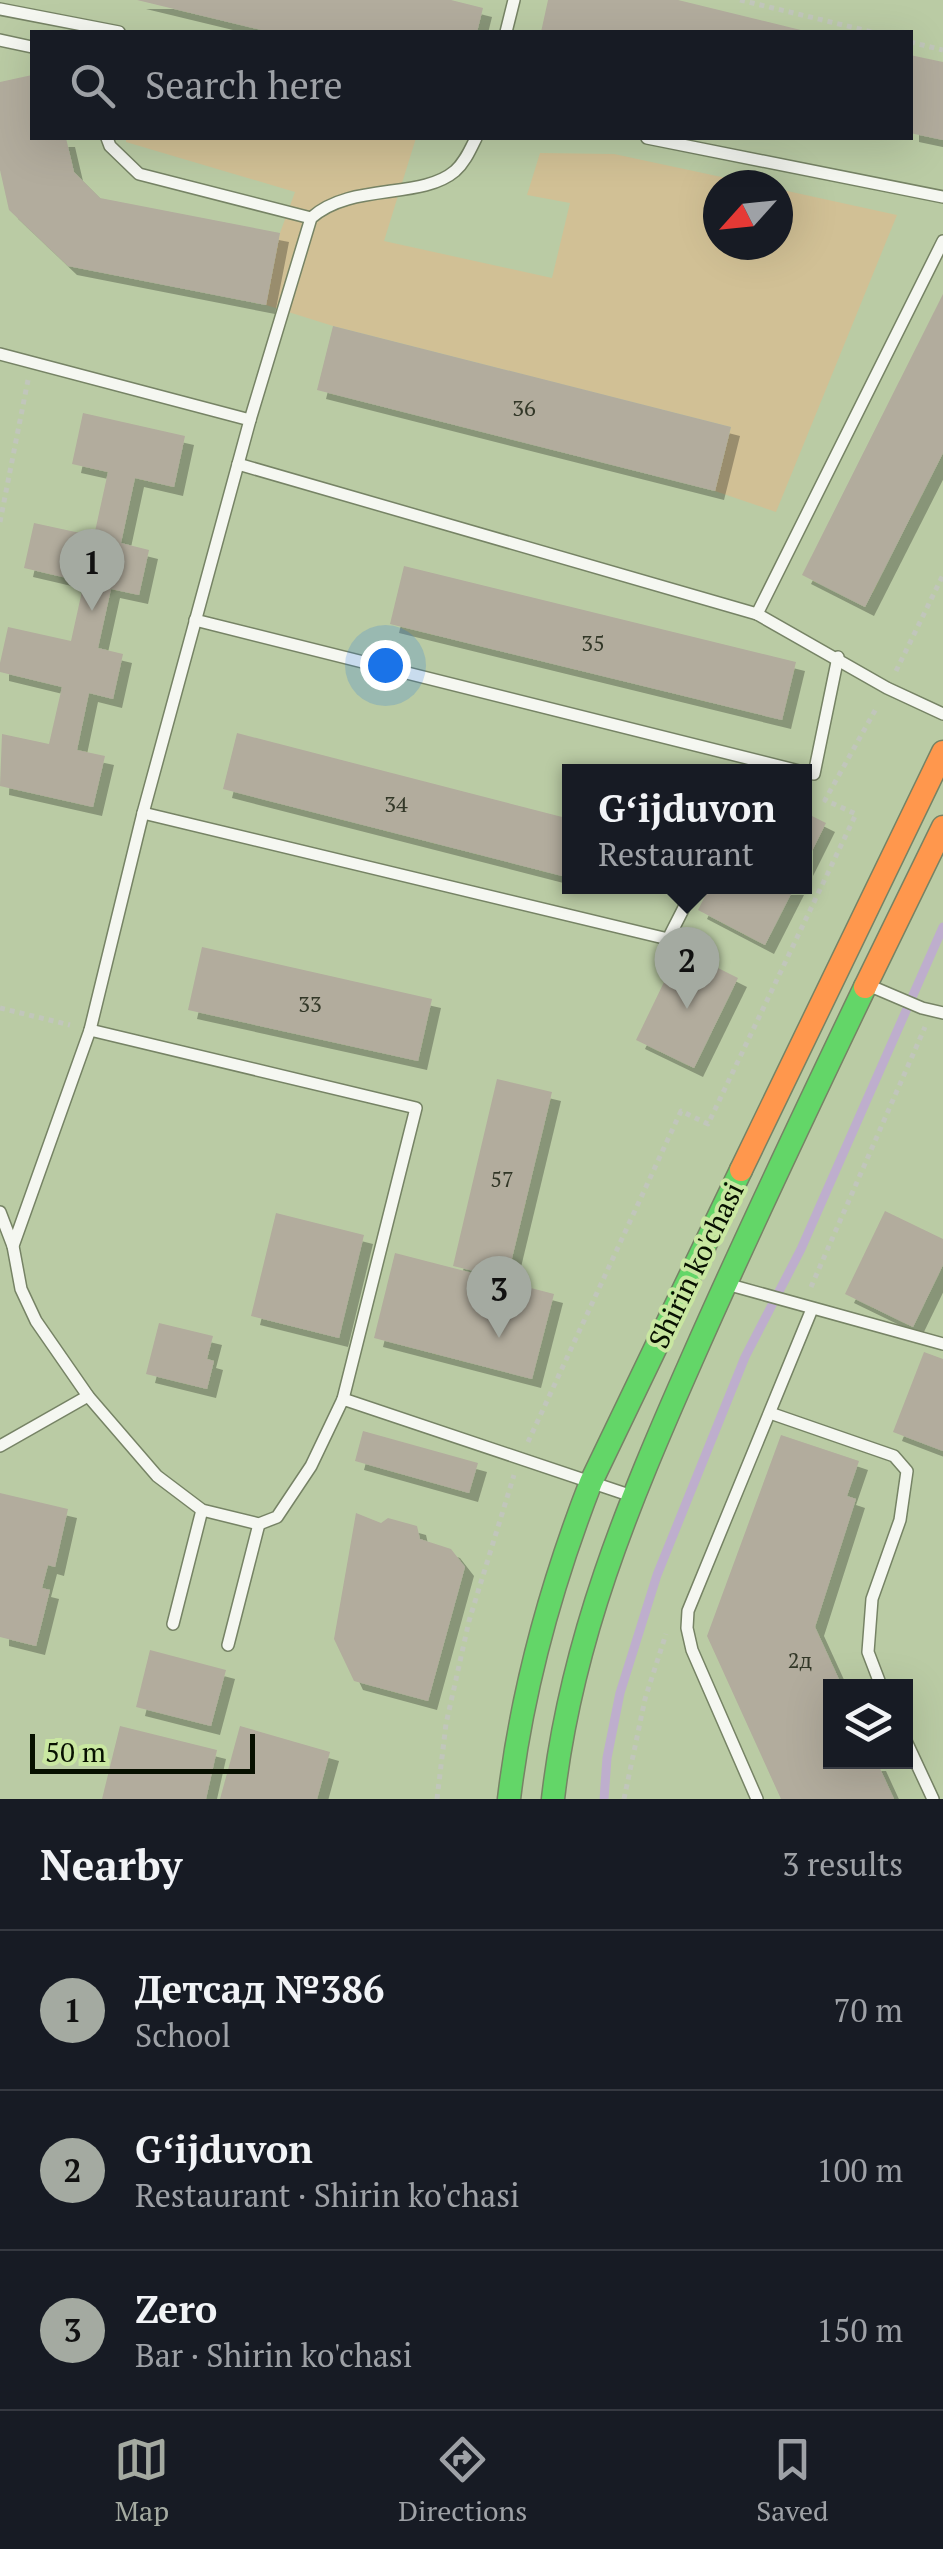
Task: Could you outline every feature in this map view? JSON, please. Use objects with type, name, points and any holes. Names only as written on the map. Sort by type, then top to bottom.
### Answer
[{"type":"main road","name":"Shirin ko'chasi","points":[[510,1799],[517,1740],[542,1622],[592,1482],[943,752]]},
{"type":"main road","name":"Shirin ko'chasi","points":[[553,1799],[562,1717],[577,1649],[632,1497],[724,1284],[943,827]]},
{"type":"lane","points":[[506,30],[514,0]]},
{"type":"lane","points":[[0,9],[108,30]]},
{"type":"lane","points":[[0,40],[30,48]]},
{"type":"lane","points":[[108,140],[139,174],[311,218]]},
{"type":"lane","points":[[14,1246],[90,1030],[142,813],[250,420],[311,218],[339,200],[434,182],[452,174],[466,159],[475,140]]},
{"type":"lane","points":[[657,140],[943,196]]},
{"type":"lane","points":[[758,614],[943,241]]},
{"type":"lane","points":[[0,354],[250,420]]},
{"type":"lane","points":[[238,464],[758,614],[887,688],[943,714]]},
{"type":"lane","points":[[195,620],[745,764]]},
{"type":"lane","points":[[812,774],[838,657]]},
{"type":"lane","points":[[142,813],[668,939],[691,894]]},
{"type":"lane","points":[[867,984],[943,1013]]},
{"type":"lane","points":[[0,1212],[14,1246],[21,1289],[36,1321],[88,1396],[157,1476],[202,1510],[259,1524],[277,1516],[311,1466],[343,1400],[416,1108],[90,1030]]},
{"type":"lane","points":[[694,1270],[724,1284],[943,1344]]},
{"type":"lane","points":[[758,1799],[692,1650],[688,1611],[812,1308]]},
{"type":"lane","points":[[0,1446],[88,1396]]},
{"type":"lane","points":[[343,1400],[632,1497]]},
{"type":"lane","points":[[770,1412],[894,1456],[907,1471],[900,1520],[872,1599],[868,1652],[878,1679]]},
{"type":"lane","points":[[173,1624],[202,1510]]},
{"type":"lane","points":[[228,1645],[259,1524]]},
{"type":"lane","points":[[913,1756],[933,1799]]},
{"type":"path","points":[[740,0],[864,30]]},
{"type":"path","points":[[913,43],[943,50]]},
{"type":"path","points":[[0,522],[32,362]]},
{"type":"path","points":[[524,1452],[681,1111],[708,1124],[856,814],[825,800],[943,575]]},
{"type":"path","points":[[0,1008],[90,1030]]},
{"type":"path","points":[[437,1799],[446,1724],[469,1621],[516,1469]]},
{"type":"shaded area","points":[[126,140],[415,140],[384,241],[552,278],[570,203],[527,195],[540,153],[614,154],[703,173],[703,260],[793,260],[793,192],[897,215],[776,512],[715,491],[731,427],[333,326],[266,305],[280,233],[295,192]]},
{"type":"building","points":[[137,0],[451,0],[483,8],[478,30],[262,30]]},
{"type":"building","points":[[548,0],[678,0],[801,30],[541,30]]},
{"type":"building","points":[[913,56],[943,62],[943,140],[913,134]]},
{"type":"building","points":[[30,75],[30,140],[66,140],[74,172],[100,198],[280,233],[266,305],[68,266],[9,210],[0,170],[0,82]]},
{"type":"building","points":[[943,294],[943,453],[865,607],[802,575]]},
{"type":"building","points":[[333,326],[731,427],[715,491],[317,390]]},
{"type":"building","points":[[83,413],[185,436],[174,487],[135,478],[121,543],[149,550],[139,595],[111,589],[98,648],[123,654],[113,699],[89,693],[77,750],[105,756],[93,807],[0,786],[2,734],[49,744],[62,687],[0,672],[0,663],[8,627],[71,641],[84,582],[24,568],[34,523],[94,536],[108,472],[72,464]]},
{"type":"building","points":[[404,566],[796,662],[782,720],[390,624]]},
{"type":"building","points":[[237,733],[562,817],[562,876],[223,789]]},
{"type":"building","points":[[812,816],[826,823],[812,851]]},
{"type":"building","points":[[706,894],[791,894],[765,945],[698,910]]},
{"type":"building","points":[[202,947],[432,999],[418,1061],[188,1010]]},
{"type":"building","points":[[680,949],[738,978],[694,1068],[636,1040]]},
{"type":"building","points":[[497,1079],[552,1092],[507,1279],[453,1266]]},
{"type":"building","points":[[885,1211],[943,1239],[943,1265],[913,1327],[845,1294]]},
{"type":"building","points":[[276,1213],[364,1235],[339,1338],[251,1316]]},
{"type":"building","points":[[395,1253],[554,1294],[532,1379],[374,1338]]},
{"type":"building","points":[[159,1323],[213,1336],[207,1359],[214,1361],[207,1389],[146,1374]]},
{"type":"building","points":[[924,1352],[943,1359],[943,1451],[893,1432]]},
{"type":"building","points":[[363,1431],[478,1463],[469,1493],[355,1461]]},
{"type":"building","points":[[781,1435],[859,1461],[847,1496],[856,1499],[815,1627],[839,1679],[823,1679],[823,1769],[880,1769],[894,1799],[781,1799],[707,1636]]},
{"type":"building","points":[[0,1493],[68,1509],[55,1567],[48,1565],[42,1588],[50,1590],[36,1646],[0,1637]]},
{"type":"building","points":[[356,1513],[381,1523],[388,1518],[417,1526],[420,1539],[451,1549],[465,1567],[428,1701],[354,1681],[334,1639]]},
{"type":"building","points":[[150,1650],[226,1670],[211,1726],[136,1707]]},
{"type":"building","points":[[120,1726],[217,1750],[206,1799],[102,1799]]},
{"type":"building","points":[[240,1726],[330,1752],[317,1799],[220,1799]]},
{"type":"waterway","points":[[604,1799],[607,1758],[620,1693],[657,1575],[745,1357],[801,1249],[943,927]]},
{"type":"traffic: fast","points":[[553,1799],[573,1684],[625,1520],[713,1312],[865,987]]},
{"type":"traffic: fast","points":[[509,1799],[530,1678],[551,1599],[591,1482],[741,1170]]},
{"type":"traffic: slow","points":[[741,1170],[943,752]]},
{"type":"traffic: slow","points":[[865,987],[943,827]]},
{"type":"place","name":"Детсад №386","points":[[92,611]]},
{"type":"place","name":"Gʻijduvon","points":[[687,1009]]},
{"type":"place","name":"Zero","points":[[499,1338]]}]
